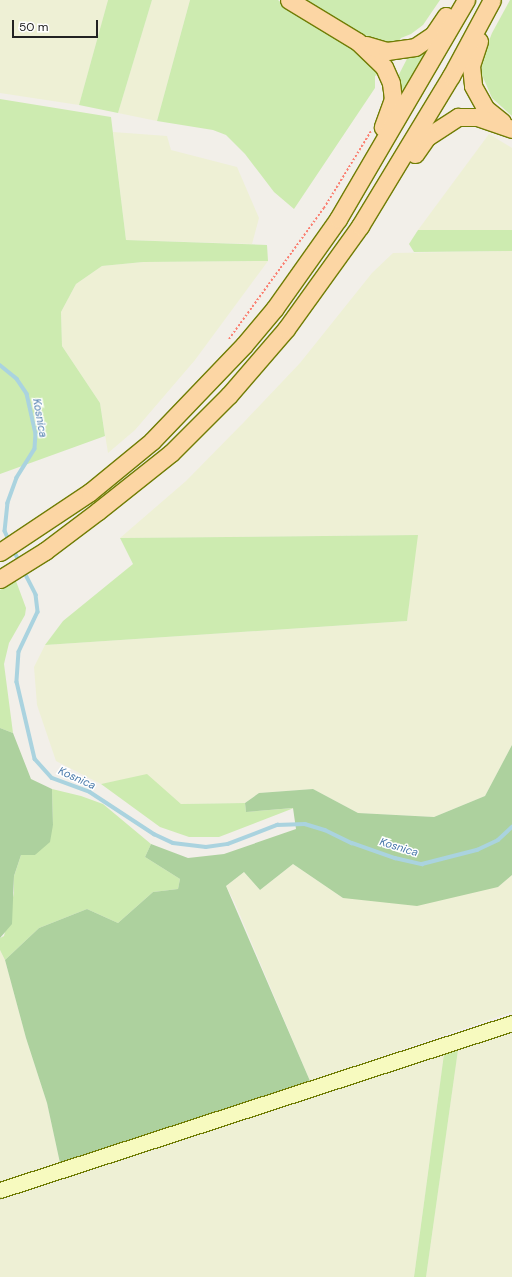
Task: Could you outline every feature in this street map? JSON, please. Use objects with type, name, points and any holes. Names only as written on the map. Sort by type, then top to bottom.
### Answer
[{"type":"main road","points":[[289,0],[358,42],[384,67],[393,90],[392,108],[372,151],[368,170]]},
{"type":"main road","points":[[358,42],[387,51],[415,47],[433,35],[459,0]]},
{"type":"main road","points":[[0,552],[34,532],[90,492],[152,441],[214,378],[275,308],[334,225],[368,170],[466,0]]},
{"type":"main road","points":[[2,578],[45,551],[171,453],[229,395],[286,329],[314,291],[384,187],[451,76],[492,0]]},
{"type":"main road","points":[[495,0],[486,29],[475,50],[471,75],[478,98],[485,108],[512,129]]},
{"type":"main road","points":[[384,187],[407,167],[427,136],[449,120],[468,116],[512,129]]},
{"type":"main road","points":[[0,1190],[512,1023]]},
{"type":"path","points":[[225,345],[324,208],[373,127]]},
{"type":"green space","points":[[0,0],[108,0],[79,105],[0,93]]},
{"type":"green space","points":[[108,0],[152,0],[118,113],[79,105]]},
{"type":"green space","points":[[152,0],[190,0],[157,121],[118,113]]},
{"type":"green space","points":[[190,0],[278,0],[295,14],[346,44],[382,72],[375,76],[375,88],[294,209],[274,192],[245,154],[226,135],[213,130],[157,121]]},
{"type":"green space","points":[[300,0],[440,0],[423,25],[411,34],[401,38],[396,47],[367,41]]},
{"type":"green space","points":[[510,0],[512,0],[512,116],[492,98],[482,75],[481,61],[492,33]]},
{"type":"green space","points":[[425,48],[426,54],[400,97],[395,82],[409,55]]},
{"type":"green space","points":[[0,99],[111,117],[126,240],[267,245],[268,261],[143,262],[102,266],[76,284],[61,312],[62,346],[100,403],[105,436],[0,474]]},
{"type":"green space","points":[[113,132],[167,136],[171,150],[237,167],[259,218],[252,244],[126,240]]},
{"type":"green space","points":[[489,134],[512,148],[512,230],[418,230]]},
{"type":"green space","points":[[418,230],[512,230],[512,251],[414,252],[409,244]]},
{"type":"green space","points":[[512,251],[512,745],[485,796],[434,817],[358,813],[313,789],[259,793],[245,803],[181,804],[147,775],[101,784],[56,761],[37,705],[34,667],[45,645],[407,621],[417,535],[120,538],[186,481],[244,422],[300,363],[372,273],[393,253]]},
{"type":"green space","points":[[268,261],[195,360],[135,430],[108,453],[100,403],[62,346],[61,312],[76,284],[102,266],[143,262]]},
{"type":"green space","points":[[418,535],[407,621],[45,645],[63,621],[133,564],[120,538]]},
{"type":"green space","points":[[16,581],[26,608],[25,615],[9,643],[4,664],[13,733],[0,728],[0,590]]},
{"type":"green space","points":[[0,728],[13,733],[31,779],[52,789],[53,825],[50,842],[35,855],[21,855],[14,876],[12,924],[0,938]]},
{"type":"green space","points":[[512,745],[512,875],[498,887],[417,906],[343,898],[293,864],[260,890],[244,872],[226,886],[310,1081],[60,1163],[47,1103],[26,1038],[5,960],[39,928],[87,909],[118,923],[153,892],[178,889],[180,879],[145,857],[151,844],[188,858],[224,854],[296,829],[293,808],[246,812],[245,803],[259,793],[313,789],[358,813],[434,817],[485,796]]},
{"type":"green space","points":[[147,774],[181,804],[245,803],[246,812],[294,808],[219,837],[189,837],[160,827],[101,784]]},
{"type":"green space","points":[[52,789],[81,796],[103,804],[151,844],[145,857],[180,879],[178,889],[153,892],[118,923],[87,909],[39,928],[5,960],[0,950],[0,938],[4,936],[14,893],[14,876],[21,855],[35,855],[53,825]]},
{"type":"green space","points":[[293,864],[343,898],[498,887],[512,875],[512,1012],[310,1081],[234,901],[226,886],[244,872],[260,890]]},
{"type":"green space","points":[[0,950],[5,960],[26,1038],[47,1103],[60,1163],[0,1182]]},
{"type":"green space","points":[[512,1033],[512,1277],[426,1277],[458,1050]]},
{"type":"green space","points":[[458,1050],[426,1277],[414,1277],[444,1054]]},
{"type":"green space","points":[[444,1054],[414,1277],[0,1277],[0,1200]]},
{"type":"waterway","name":"Kosnica","points":[[0,365],[17,379],[27,394],[36,434],[35,449],[17,478],[8,503],[5,531],[9,540]]},
{"type":"waterway","name":"Kosnica","points":[[13,549],[20,562]]},
{"type":"waterway","name":"Kosnica","points":[[23,569],[36,595],[38,612],[19,652],[17,682],[35,759],[52,778],[90,792],[154,834],[173,843],[206,847],[228,844],[277,825],[305,824],[325,830],[352,843],[395,858],[422,864],[477,850],[498,840],[512,827]]}]
